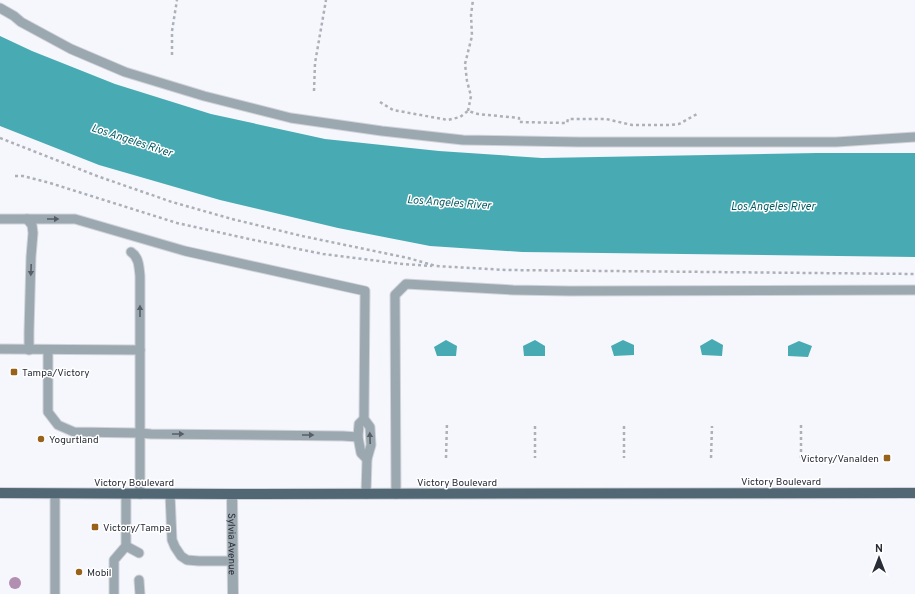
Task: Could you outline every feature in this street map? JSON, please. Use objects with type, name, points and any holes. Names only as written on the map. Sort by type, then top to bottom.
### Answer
[{"type":"main road","name":"Victory Boulevard","points":[[0,493],[396,494],[915,492]]},
{"type":"street","name":"Sylvia Avenue","points":[[232,494],[233,594]]},
{"type":"lane","points":[[0,8],[21,22],[71,49],[125,72],[204,96],[291,118],[382,131],[463,140],[579,142],[836,142],[915,138]]},
{"type":"lane","points":[[0,219],[75,219],[186,251],[365,291],[364,420],[370,427],[371,445],[367,459],[366,494]]},
{"type":"lane","points":[[27,219],[32,225],[33,233],[29,350]]},
{"type":"lane","points":[[131,252],[135,254],[137,259],[140,276],[140,494]]},
{"type":"lane","points":[[396,494],[395,295],[406,284],[513,290],[570,291],[915,290]]},
{"type":"lane","points":[[0,349],[140,350]]},
{"type":"lane","points":[[48,350],[48,412],[58,425],[74,432],[358,437]]},
{"type":"lane","points":[[364,420],[359,424],[358,437],[361,453],[367,459]]},
{"type":"lane","points":[[55,494],[55,594]]},
{"type":"lane","points":[[114,594],[114,560],[126,546],[126,494]]},
{"type":"lane","points":[[170,494],[172,540],[175,548],[182,556],[188,560],[233,561]]},
{"type":"lane","points":[[126,546],[138,553]]},
{"type":"lane","points":[[139,580],[140,594]]},
{"type":"path","points":[[172,55],[172,31],[177,0]]},
{"type":"path","points":[[314,91],[314,63],[326,0]]},
{"type":"path","points":[[380,102],[393,110],[448,120],[460,117],[468,111],[471,96],[465,64],[472,36],[471,15],[474,0]]},
{"type":"path","points":[[468,111],[478,114],[519,118],[519,122],[567,123],[568,119],[606,119],[632,125],[679,124],[697,114]]},
{"type":"path","points":[[0,138],[97,176],[172,202],[232,219],[302,236],[408,258],[436,266]]},
{"type":"path","points":[[15,176],[23,176],[50,183],[177,223],[323,254],[403,264],[506,270],[915,274]]},
{"type":"path","points":[[446,458],[447,422]]},
{"type":"path","points":[[801,425],[801,458]]},
{"type":"path","points":[[535,426],[535,458]]},
{"type":"path","points":[[624,426],[624,458]]},
{"type":"path","points":[[711,458],[712,426]]},
{"type":"water","name":"Los Angeles River","points":[[0,36],[32,51],[115,84],[211,114],[325,139],[439,151],[542,158],[817,153],[915,153],[915,257],[522,252],[430,246],[338,228],[220,200],[99,165],[0,126]]},
{"type":"water","points":[[712,339],[723,345],[722,356],[702,355],[700,346]]},
{"type":"water","points":[[446,340],[457,346],[456,356],[437,356],[434,347]]},
{"type":"water","points":[[535,340],[545,346],[545,356],[524,356],[523,346]]},
{"type":"water","points":[[623,340],[634,345],[634,355],[614,356],[611,346]]},
{"type":"water","points":[[799,341],[812,346],[808,357],[788,356],[788,346]]},
{"type":"place","name":"Tampa/Victory","points":[[14,372]]},
{"type":"place","name":"Yogurtland","points":[[41,439]]},
{"type":"place","name":"Victory/Vanalden","points":[[887,458]]},
{"type":"place","name":"Victory/Tampa","points":[[95,527]]},
{"type":"place","name":"Mobil","points":[[79,572]]}]
